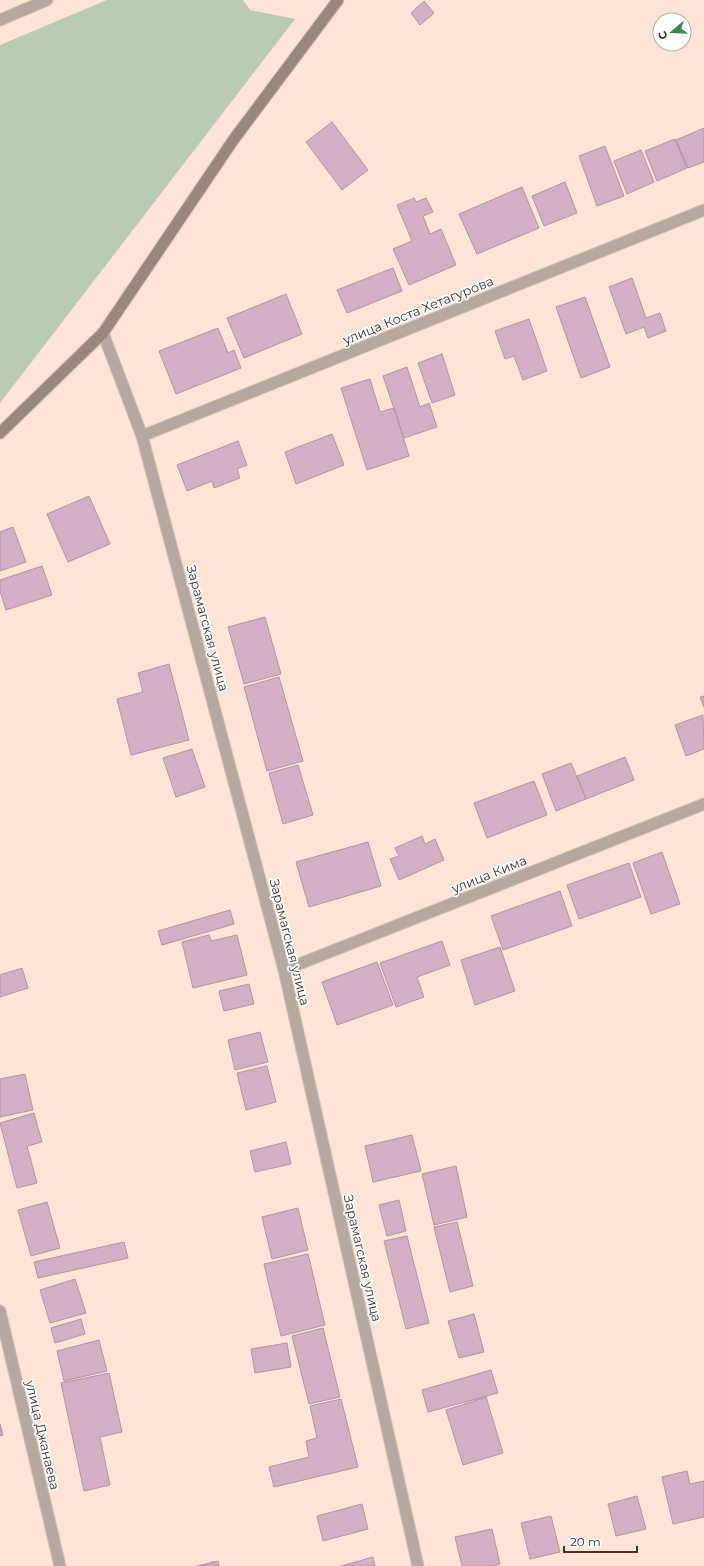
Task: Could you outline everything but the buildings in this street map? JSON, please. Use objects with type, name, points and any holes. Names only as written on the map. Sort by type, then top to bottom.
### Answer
[{"type":"main road","points":[[0,434],[102,333],[234,139],[338,0]]},
{"type":"street","points":[[0,20],[47,0]]},
{"type":"street","name":"улица Коста Хетагурова","points":[[142,436],[704,210]]},
{"type":"street","name":"Зарамагская улица","points":[[102,333],[142,436],[284,970],[418,1566]]},
{"type":"street","name":"улица Кима","points":[[284,970],[704,804]]},
{"type":"street","name":"улица Джанаева","points":[[0,1311],[60,1566]]},
{"type":"green space","points":[[107,0],[243,0],[250,10],[295,19],[0,403],[0,45]]}]
